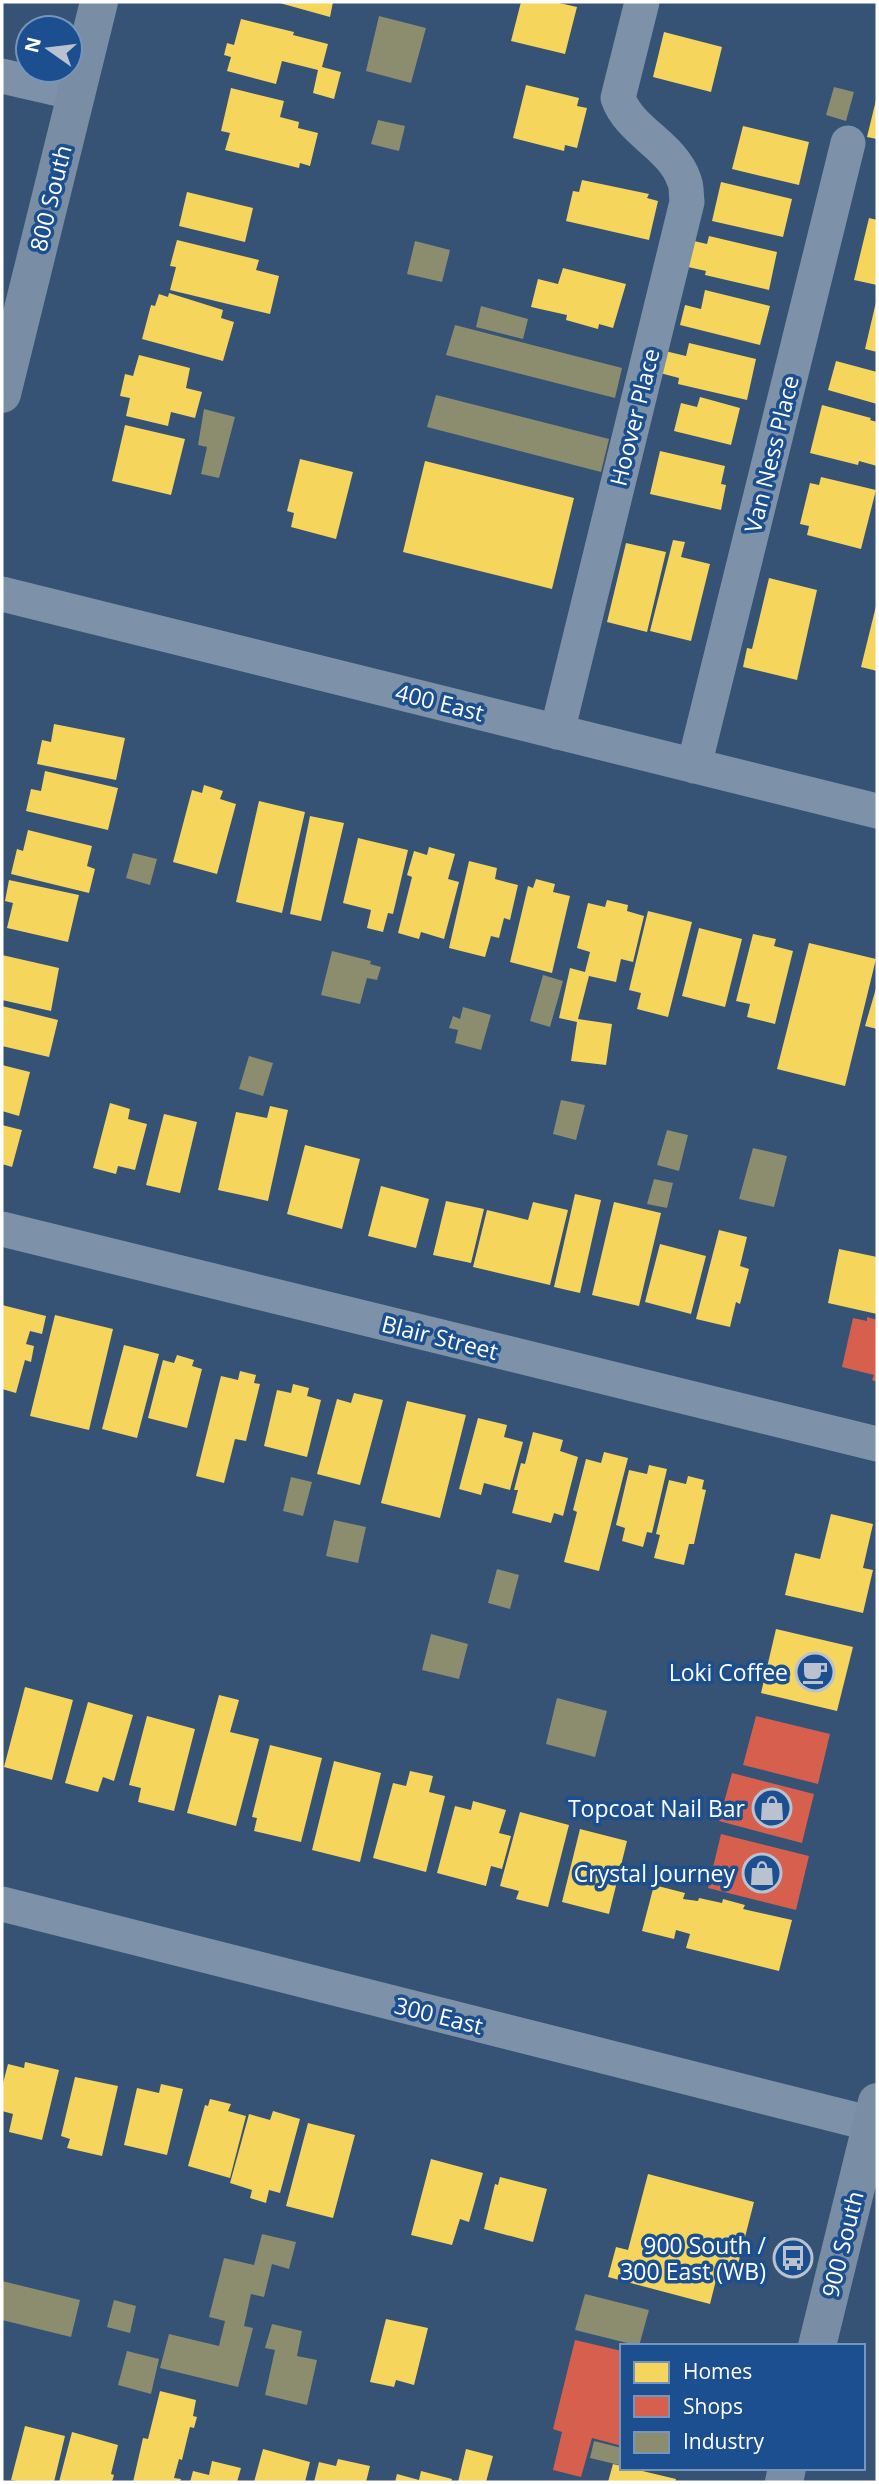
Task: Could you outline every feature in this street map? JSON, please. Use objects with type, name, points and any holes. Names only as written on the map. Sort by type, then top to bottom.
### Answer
[{"type":"main road","name":"800 South","points":[[2,394],[99,2]]},
{"type":"main road","name":"900 South","points":[[818,2344],[875,2117]]},
{"type":"street","name":"Hoover Place","points":[[557,732],[687,202],[685,182],[675,162],[622,111],[618,99],[642,2]]},
{"type":"street","points":[[2,76],[76,93]]},
{"type":"street","name":"Van Ness Place","points":[[694,766],[848,142]]},
{"type":"street","name":"400 East","points":[[2,594],[877,811]]},
{"type":"street","name":"Blair Street","points":[[2,1229],[877,1444]]},
{"type":"street","name":"300 East","points":[[2,1904],[875,2117]]},
{"type":"building: Homes","points":[[276,2],[333,2],[330,17]]},
{"type":"building: Homes","points":[[521,2],[555,2],[577,7],[565,54],[511,41]]},
{"type":"building: Homes","points":[[241,19],[294,32],[293,35],[328,44],[322,67],[341,72],[334,99],[313,93],[318,70],[282,61],[276,84],[227,71],[231,57],[224,55],[227,43],[234,45]]},
{"type":"building: Homes","points":[[664,32],[722,47],[711,92],[653,77]]},
{"type":"building: Homes","points":[[526,85],[579,98],[577,106],[587,108],[577,148],[565,145],[564,151],[513,138]]},
{"type":"building: Homes","points":[[231,88],[284,101],[280,117],[299,122],[298,128],[318,133],[310,166],[300,163],[299,168],[225,150],[230,133],[221,131]]},
{"type":"building: Homes","points":[[877,100],[877,139],[867,137]]},
{"type":"building: Homes","points":[[743,126],[809,142],[799,185],[732,169]]},
{"type":"building: Homes","points":[[582,180],[649,194],[647,198],[658,201],[649,240],[566,221],[573,191],[579,192]]},
{"type":"building: Homes","points":[[721,182],[792,199],[783,237],[712,221]]},
{"type":"building: Homes","points":[[187,192],[253,208],[245,242],[179,226]]},
{"type":"building: Homes","points":[[869,218],[877,220],[877,285],[854,280]]},
{"type":"building: Homes","points":[[709,236],[777,252],[769,290],[705,275],[706,271],[688,267],[694,241],[707,244]]},
{"type":"building: Homes","points":[[177,240],[259,260],[256,270],[279,276],[270,314],[170,290],[176,267],[170,266]]},
{"type":"building: Homes","points":[[563,268],[626,284],[613,328],[599,324],[598,329],[566,320],[567,315],[531,307],[538,279],[558,284]]},
{"type":"building: Homes","points":[[705,290],[770,306],[760,345],[680,325],[685,305],[701,309]]},
{"type":"building: Homes","points":[[169,293],[223,310],[221,318],[234,322],[223,361],[142,339],[151,305],[155,306],[159,294],[168,297]]},
{"type":"building: Homes","points":[[877,302],[877,352],[865,349]]},
{"type":"building: Homes","points":[[689,343],[756,359],[747,400],[678,384],[679,378],[660,373],[665,351],[686,356]]},
{"type":"building: Homes","points":[[139,355],[190,368],[186,388],[202,392],[195,418],[171,412],[168,426],[126,416],[130,398],[120,396],[125,374],[133,376]]},
{"type":"building: Homes","points":[[836,361],[877,372],[877,404],[828,390]]},
{"type":"building: Homes","points":[[700,397],[740,408],[731,445],[674,431],[681,403],[697,407]]},
{"type":"building: Homes","points":[[822,405],[877,422],[877,466],[859,461],[858,465],[810,453]]},
{"type":"building: Homes","points":[[125,425],[185,439],[171,495],[112,481]]},
{"type":"building: Homes","points":[[660,451],[725,466],[721,484],[726,485],[721,510],[650,494]]},
{"type":"building: Homes","points":[[300,459],[353,472],[336,539],[291,527],[294,513],[287,511]]},
{"type":"building: Homes","points":[[425,461],[574,498],[552,589],[403,552]]},
{"type":"building: Homes","points":[[821,477],[876,490],[861,549],[807,535],[809,526],[800,524],[810,483],[819,485]]},
{"type":"building: Homes","points":[[673,540],[685,542],[681,557],[710,564],[691,641],[650,631]]},
{"type":"building: Homes","points":[[626,543],[666,552],[647,632],[607,622]]},
{"type":"building: Homes","points":[[769,578],[817,590],[797,680],[743,667],[747,648],[752,649]]},
{"type":"building: Homes","points":[[877,606],[877,671],[861,667]]},
{"type":"building: Homes","points":[[54,724],[125,738],[116,780],[37,764],[42,740],[51,742]]},
{"type":"building: Homes","points":[[45,771],[118,788],[108,830],[26,811],[31,789],[41,791]]},
{"type":"building: Homes","points":[[204,785],[223,791],[220,799],[236,804],[217,874],[173,862],[192,790],[202,793]]},
{"type":"building: Homes","points":[[259,801],[305,812],[282,913],[236,902]]},
{"type":"building: Homes","points":[[310,816],[344,823],[321,921],[290,914]]},
{"type":"building: Homes","points":[[28,830],[92,846],[87,866],[95,869],[89,893],[11,874],[17,849],[23,851]]},
{"type":"building: Homes","points":[[358,838],[408,850],[393,914],[388,913],[383,932],[367,928],[371,910],[343,903]]},
{"type":"building: Homes","points":[[429,847],[455,854],[448,879],[459,882],[444,939],[421,932],[419,939],[398,933],[412,877],[407,875],[414,851],[427,855]]},
{"type":"building: Homes","points":[[469,861],[497,868],[495,879],[518,885],[510,920],[504,918],[499,938],[491,936],[485,957],[449,948]]},
{"type":"building: Homes","points":[[536,879],[555,884],[553,892],[570,896],[552,973],[510,962],[528,886],[533,888]]},
{"type":"building: Homes","points":[[9,880],[79,895],[68,942],[7,928],[13,903],[5,901]]},
{"type":"building: Homes","points":[[607,900],[628,905],[627,911],[644,916],[633,962],[621,959],[616,982],[589,976],[578,1019],[612,1024],[606,1065],[571,1061],[577,1022],[559,1018],[570,968],[585,972],[590,952],[577,948],[588,903],[605,907]]},
{"type":"building: Homes","points":[[648,911],[692,922],[668,1017],[637,1009],[641,993],[629,990]]},
{"type":"building: Homes","points":[[699,928],[742,939],[725,1007],[682,996]]},
{"type":"building: Homes","points":[[753,934],[776,939],[774,946],[793,951],[775,1024],[747,1017],[750,1004],[736,1001]]},
{"type":"building: Homes","points":[[809,943],[876,959],[845,1086],[777,1069]]},
{"type":"building: Homes","points":[[2,955],[59,968],[51,1011],[2,1000]]},
{"type":"building: Homes","points":[[877,985],[877,1029],[865,1026]]},
{"type":"building: Homes","points":[[2,1006],[58,1020],[49,1057],[2,1046]]},
{"type":"building: Homes","points":[[2,1065],[30,1072],[19,1116],[2,1111]]},
{"type":"building: Homes","points":[[110,1103],[130,1109],[128,1119],[147,1124],[135,1170],[118,1166],[116,1174],[93,1168]]},
{"type":"building: Homes","points":[[270,1106],[288,1110],[268,1201],[218,1190],[236,1112],[267,1118]]},
{"type":"building: Homes","points":[[164,1114],[197,1122],[180,1193],[146,1185]]},
{"type":"building: Homes","points":[[2,1125],[22,1130],[12,1167],[2,1164]]},
{"type":"building: Homes","points":[[305,1145],[360,1159],[342,1229],[287,1214]]},
{"type":"building: Homes","points":[[381,1186],[429,1199],[416,1248],[368,1236]]},
{"type":"building: Homes","points":[[575,1194],[601,1200],[580,1293],[554,1287]]},
{"type":"building: Homes","points":[[446,1201],[484,1209],[471,1263],[433,1255]]},
{"type":"building: Homes","points":[[533,1202],[568,1210],[550,1285],[473,1267],[487,1210],[528,1220]]},
{"type":"building: Homes","points":[[614,1202],[661,1213],[639,1306],[592,1295]]},
{"type":"building: Homes","points":[[719,1230],[747,1237],[740,1266],[749,1269],[740,1304],[736,1302],[730,1327],[696,1319]]},
{"type":"building: Homes","points":[[660,1244],[706,1256],[691,1314],[645,1302]]},
{"type":"building: Homes","points":[[839,1249],[877,1257],[877,1314],[828,1303]]},
{"type":"building: Homes","points":[[2,1305],[46,1316],[42,1334],[30,1331],[26,1344],[34,1346],[31,1362],[25,1360],[16,1393],[2,1389]]},
{"type":"building: Homes","points":[[55,1315],[113,1329],[89,1430],[30,1416]]},
{"type":"building: Homes","points":[[124,1345],[159,1354],[137,1438],[102,1429]]},
{"type":"building: Homes","points":[[177,1355],[194,1360],[192,1366],[202,1369],[187,1428],[148,1418],[163,1360],[174,1363]]},
{"type":"building: Homes","points":[[240,1371],[256,1375],[254,1383],[260,1384],[246,1441],[235,1439],[224,1483],[196,1476],[221,1376],[238,1380]]},
{"type":"building: Homes","points":[[293,1384],[309,1388],[307,1396],[321,1400],[307,1457],[264,1446],[277,1390],[291,1393]]},
{"type":"building: Homes","points":[[354,1393],[383,1400],[360,1485],[317,1474],[337,1399],[351,1403]]},
{"type":"building: Homes","points":[[407,1401],[466,1415],[440,1518],[381,1503]]},
{"type":"building: Homes","points":[[478,1418],[507,1425],[504,1437],[523,1442],[510,1490],[484,1483],[481,1495],[459,1489]]},
{"type":"building: Homes","points":[[533,1432],[563,1440],[560,1451],[578,1457],[563,1516],[554,1513],[551,1523],[512,1513],[518,1490],[514,1490],[521,1463],[525,1464]]},
{"type":"building: Homes","points":[[604,1452],[628,1458],[599,1571],[564,1562],[577,1512],[573,1510],[586,1459],[601,1463]]},
{"type":"building: Homes","points":[[649,1465],[667,1469],[652,1533],[647,1532],[643,1547],[622,1541],[625,1528],[616,1525],[629,1470],[647,1474]]},
{"type":"building: Homes","points":[[688,1476],[704,1480],[702,1489],[706,1490],[694,1544],[689,1544],[684,1565],[654,1558],[660,1535],[656,1534],[669,1480],[686,1484]]},
{"type":"building: Homes","points":[[831,1514],[873,1524],[863,1568],[873,1570],[863,1613],[785,1595],[795,1553],[820,1559]]},
{"type":"building: Homes","points":[[776,1629],[853,1647],[837,1711],[761,1693]]},
{"type":"building: Homes","points":[[25,1687],[73,1700],[52,1780],[4,1767]]},
{"type":"building: Homes","points":[[219,1695],[239,1700],[230,1732],[259,1739],[236,1826],[187,1813]]},
{"type":"building: Homes","points":[[88,1702],[133,1715],[114,1781],[103,1777],[98,1792],[65,1783]]},
{"type":"building: Homes","points":[[147,1716],[195,1729],[174,1811],[138,1802],[141,1788],[129,1785]]},
{"type":"building: Homes","points":[[270,1745],[322,1758],[301,1842],[254,1831],[257,1818],[252,1817]]},
{"type":"building: Homes","points":[[334,1761],[381,1773],[360,1862],[312,1850]]},
{"type":"building: Homes","points":[[410,1771],[433,1776],[429,1792],[445,1796],[426,1872],[373,1858],[393,1783],[406,1786]]},
{"type":"building: Homes","points":[[473,1801],[506,1810],[499,1833],[511,1836],[502,1869],[491,1866],[486,1886],[437,1873],[455,1806],[471,1810]]},
{"type":"building: Homes","points":[[520,1812],[569,1825],[548,1907],[516,1899],[519,1891],[500,1886]]},
{"type":"building: Homes","points":[[580,1829],[627,1841],[609,1914],[562,1902]]},
{"type":"building: Homes","points":[[654,1885],[685,1893],[683,1899],[698,1901],[699,1898],[722,1903],[723,1899],[745,1905],[743,1909],[792,1920],[779,1971],[686,1948],[690,1934],[676,1930],[674,1939],[642,1931]]},
{"type":"building: Homes","points":[[25,2062],[59,2070],[42,2140],[9,2132],[13,2114],[2,2111],[2,2087],[8,2064],[24,2068]]},
{"type":"building: Homes","points":[[75,2077],[118,2086],[102,2156],[67,2148],[70,2139],[61,2136]]},
{"type":"building: Homes","points":[[161,2084],[183,2089],[167,2155],[124,2145],[137,2088],[159,2093]]},
{"type":"building: Homes","points":[[210,2099],[231,2104],[228,2111],[246,2116],[230,2178],[188,2166],[205,2105],[208,2106]]},
{"type":"building: Homes","points":[[273,2111],[300,2119],[280,2193],[269,2190],[266,2203],[250,2198],[252,2190],[230,2183],[249,2114],[270,2120]]},
{"type":"building: Homes","points":[[308,2123],[355,2135],[333,2218],[286,2206]]},
{"type":"building: Homes","points":[[431,2159],[483,2173],[469,2222],[460,2219],[452,2245],[411,2235]]},
{"type":"building: Homes","points":[[648,2174],[754,2202],[735,2276],[718,2272],[710,2304],[608,2277],[616,2247],[628,2250]]},
{"type":"building: Homes","points":[[500,2177],[547,2189],[533,2242],[484,2229],[495,2184],[498,2185]]},
{"type":"building: Homes","points":[[386,2319],[428,2328],[414,2385],[396,2380],[394,2387],[370,2382]]},
{"type":"building: Homes","points":[[160,2391],[196,2400],[193,2416],[197,2417],[194,2428],[190,2427],[182,2460],[179,2459],[174,2478],[181,2479],[180,2482],[133,2482],[143,2438],[148,2439]]},
{"type":"building: Homes","points":[[25,2426],[65,2436],[54,2482],[11,2480]]},
{"type":"building: Homes","points":[[72,2432],[118,2445],[111,2474],[114,2475],[112,2482],[59,2482]]},
{"type":"building: Homes","points":[[263,2449],[310,2462],[305,2482],[254,2482]]},
{"type":"building: Homes","points":[[466,2449],[493,2456],[486,2482],[458,2482]]},
{"type":"building: Homes","points":[[338,2459],[370,2466],[366,2482],[314,2482],[319,2462],[336,2466]]},
{"type":"building: Homes","points":[[212,2461],[241,2468],[237,2482],[190,2482],[193,2471],[209,2475]]},
{"type":"building: Homes","points":[[613,2464],[620,2466],[620,2470],[638,2470],[676,2479],[675,2482],[608,2482]]},
{"type":"building: Homes","points":[[421,2471],[452,2479],[451,2482],[395,2482],[397,2474],[419,2480]]},
{"type":"building: Shops","points":[[867,1317],[877,1320],[877,1382],[872,1380],[874,1375],[842,1367],[853,1318],[867,1321]]},
{"type":"building: Shops","points":[[756,1716],[830,1734],[818,1784],[743,1765]]},
{"type":"building: Shops","points":[[732,1773],[814,1794],[802,1843],[719,1821]]},
{"type":"building: Shops","points":[[721,1834],[809,1856],[796,1910],[708,1888]]},
{"type":"building: Shops","points":[[575,2340],[620,2351],[620,2445],[592,2438],[581,2477],[553,2470],[562,2432],[553,2429]]},
{"type":"building: Industry","points":[[379,16],[426,28],[411,83],[366,71]]},
{"type":"building: Industry","points":[[834,87],[854,92],[846,121],[826,115]]},
{"type":"building: Industry","points":[[378,120],[405,126],[399,151],[371,144]]},
{"type":"building: Industry","points":[[415,241],[450,250],[442,282],[407,274]]},
{"type":"building: Industry","points":[[481,306],[528,319],[523,339],[476,327]]},
{"type":"building: Industry","points":[[455,325],[622,368],[615,398],[446,355]]},
{"type":"building: Industry","points":[[436,395],[609,439],[601,472],[427,427]]},
{"type":"building: Industry","points":[[204,409],[235,417],[219,478],[201,474],[207,447],[198,445]]},
{"type":"building: Industry","points":[[133,853],[157,859],[150,885],[126,878]]},
{"type":"building: Industry","points":[[332,951],[371,961],[370,964],[381,967],[377,980],[367,978],[360,1004],[321,995]]},
{"type":"building: Industry","points":[[543,975],[563,981],[550,1027],[530,1021]]},
{"type":"building: Industry","points":[[463,1007],[491,1015],[481,1050],[455,1043],[458,1030],[449,1028],[453,1016],[460,1019]]},
{"type":"building: Industry","points":[[249,1056],[273,1063],[263,1096],[239,1089]]},
{"type":"building: Industry","points":[[561,1100],[585,1105],[576,1140],[553,1134]]},
{"type":"building: Industry","points":[[667,1130],[688,1135],[679,1171],[657,1165]]},
{"type":"building: Industry","points":[[753,1148],[787,1156],[774,1207],[739,1199]]},
{"type":"building: Industry","points":[[654,1179],[673,1183],[667,1208],[647,1204]]},
{"type":"building: Industry","points":[[291,1477],[312,1482],[303,1516],[283,1511]]},
{"type":"building: Industry","points":[[334,1520],[366,1527],[358,1563],[326,1556]]},
{"type":"building: Industry","points":[[497,1569],[519,1575],[510,1609],[488,1603]]},
{"type":"building: Industry","points":[[431,1634],[468,1644],[459,1679],[422,1670]]},
{"type":"building: Industry","points":[[557,1698],[607,1711],[595,1757],[546,1744]]},
{"type":"building: Industry","points":[[262,2234],[296,2242],[289,2269],[272,2264],[264,2297],[251,2294],[244,2326],[253,2328],[238,2387],[160,2368],[169,2334],[219,2346],[225,2321],[209,2317],[224,2258],[254,2265]]},
{"type":"building: Industry","points":[[2,2281],[80,2300],[71,2337],[2,2320]]},
{"type":"building: Industry","points":[[585,2294],[649,2310],[640,2344],[575,2330]]},
{"type":"building: Industry","points":[[114,2300],[136,2306],[130,2333],[107,2327]]},
{"type":"building: Industry","points":[[272,2324],[302,2331],[297,2356],[317,2360],[307,2405],[265,2395],[275,2350],[265,2348]]},
{"type":"building: Industry","points":[[127,2351],[159,2359],[151,2394],[118,2385]]},
{"type":"building: Industry","points":[[594,2441],[620,2448],[619,2465],[590,2458]]},
{"type":"place","name":"Loki Coffee","points":[[815,1672]]},
{"type":"place","name":"Topcoat Nail Bar","points":[[772,1808]]},
{"type":"place","name":"Crystal Journey","points":[[762,1873]]},
{"type":"place","name":"900 South / 300 East (WB)","points":[[793,2258]]}]
